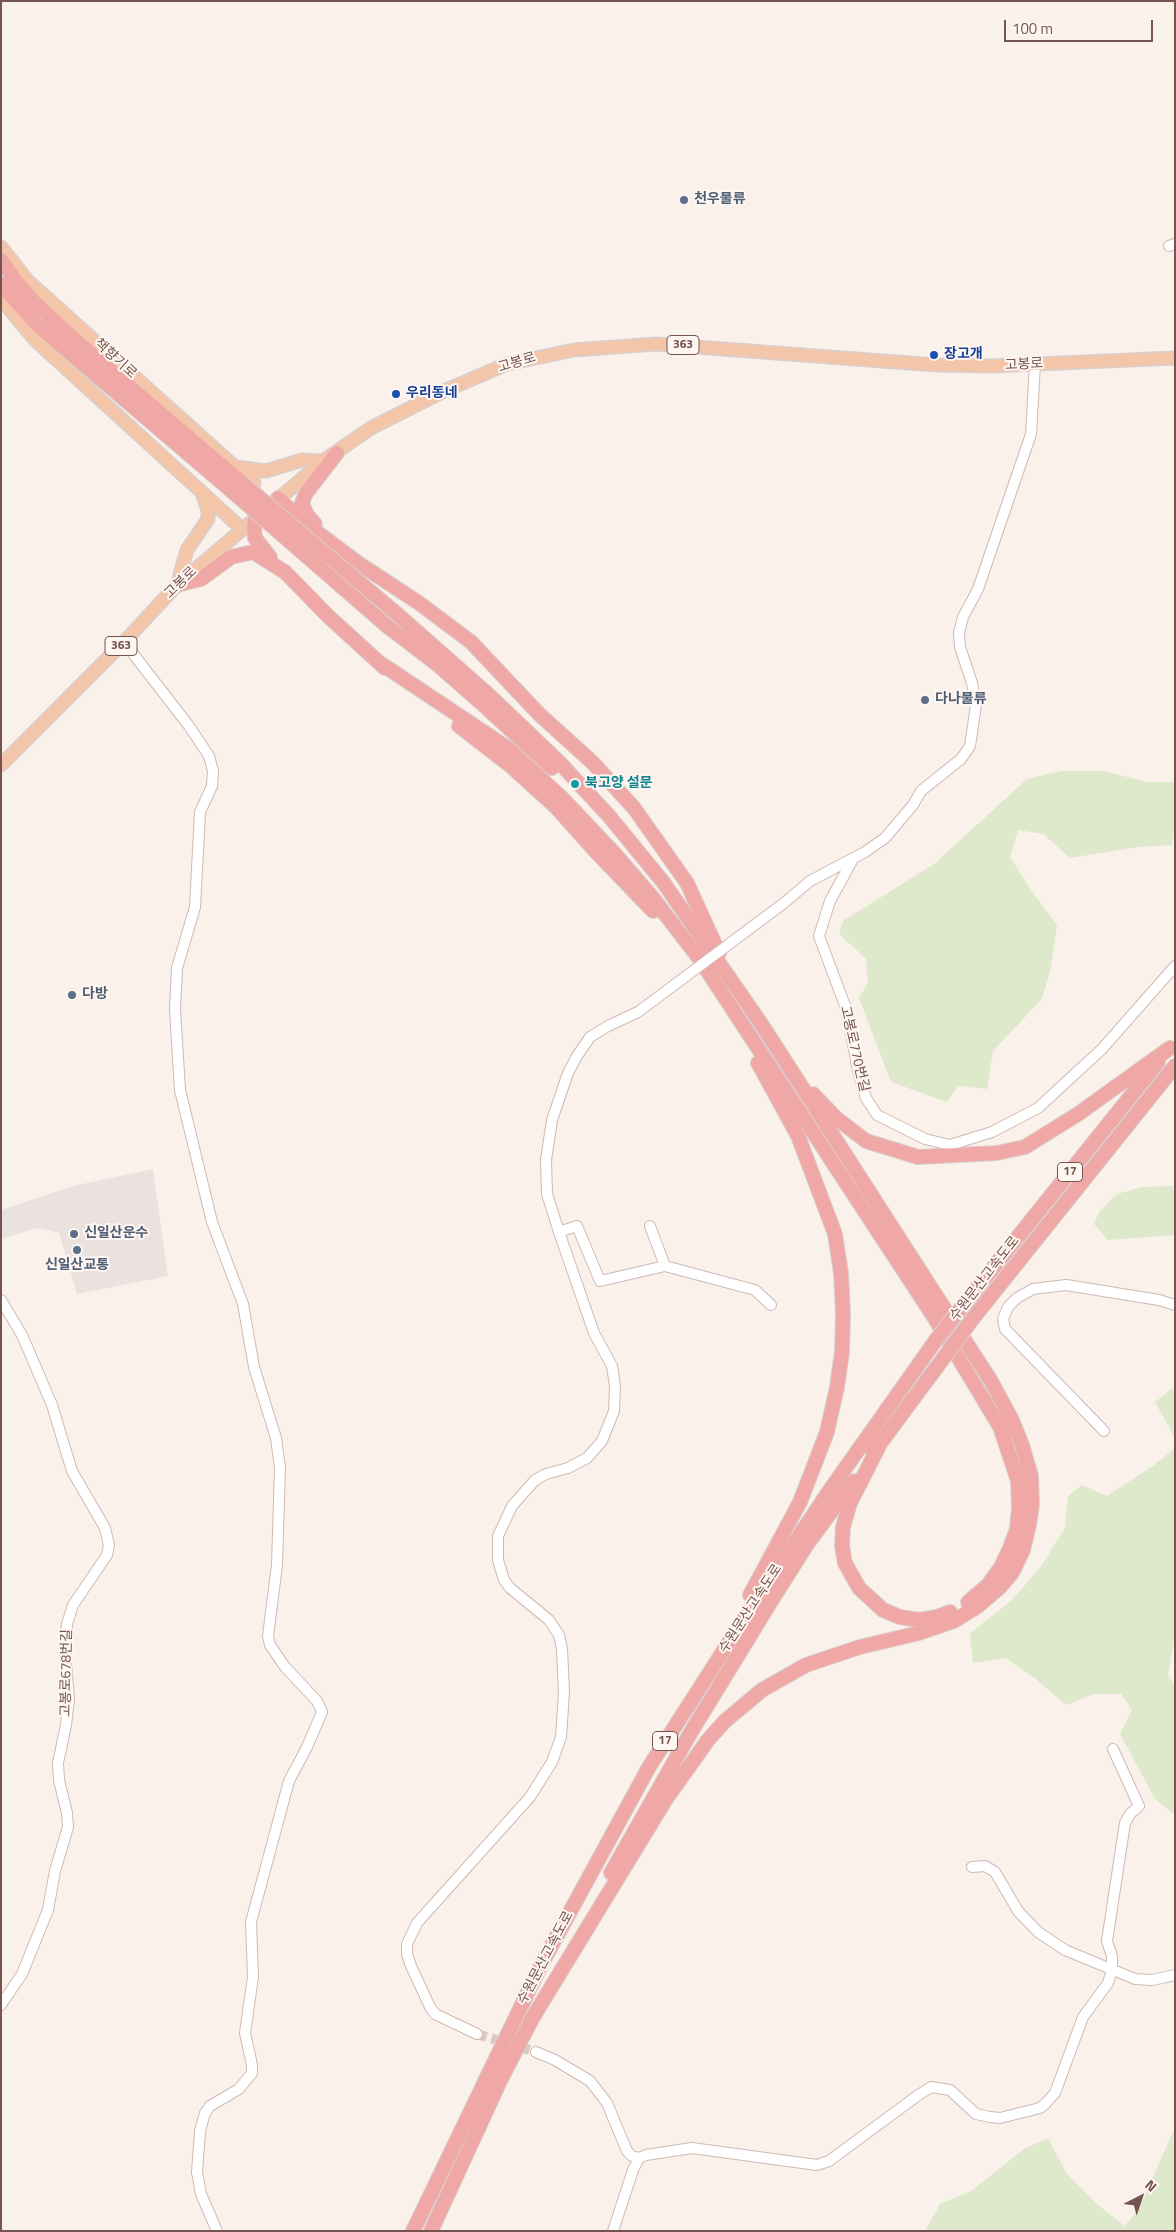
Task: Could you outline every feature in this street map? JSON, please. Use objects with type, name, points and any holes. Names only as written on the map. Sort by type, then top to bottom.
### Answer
[{"type":"highway","points":[[1,260],[35,303],[386,626],[438,666],[488,709],[592,809],[657,893],[677,931]]},
{"type":"highway","points":[[1,284],[36,324],[397,614],[490,696],[559,762],[609,816],[663,882],[729,979],[808,1088],[836,1118],[866,1141],[918,1157],[997,1153],[1024,1147],[1078,1114],[1172,1045]]},
{"type":"highway","points":[[337,453],[306,492],[302,503],[307,515],[358,564]]},
{"type":"highway","points":[[278,498],[302,521],[358,564],[419,603],[471,642],[542,717],[593,763],[634,808],[687,883],[709,929],[729,979]]},
{"type":"highway","points":[[248,522],[254,526],[255,538],[284,572],[328,616],[399,681],[512,767],[555,806],[644,902],[677,931]]},
{"type":"highway","points":[[177,585],[201,579],[231,557],[254,552],[284,572]]},
{"type":"highway","points":[[408,643],[568,793],[621,856],[699,958],[798,1136],[835,1234],[841,1283],[842,1352],[837,1387],[827,1432],[800,1502],[679,1718]]},
{"type":"highway","points":[[380,663],[509,749],[562,799],[610,849],[652,897]]},
{"type":"highway","points":[[710,977],[939,1324],[1000,1427],[1010,1454],[1018,1481],[1019,1507],[1016,1529],[1010,1548],[1001,1567],[988,1585],[972,1600],[937,1617],[919,1620],[900,1617],[883,1610],[870,1600],[851,1576],[845,1563],[842,1546],[843,1527],[850,1503],[878,1448]]},
{"type":"highway","points":[[530,2022],[666,1799],[708,1740],[725,1721],[762,1690],[806,1664],[860,1646],[928,1630],[954,1621],[978,1606],[999,1588],[1012,1573],[1023,1550],[1030,1525],[1032,1504],[1031,1476],[1022,1445],[1008,1412],[991,1381],[762,1024]]},
{"type":"highway","name":"수원문산고속도로","points":[[413,2231],[441,2169],[541,1965],[649,1767],[679,1718],[837,1479],[936,1340],[1172,1045]]},
{"type":"highway","name":"수원문산고속도로","points":[[432,2231],[501,2079],[613,1868],[691,1732],[803,1551],[974,1317],[1175,1066]]},
{"type":"main road","name":"책향기로","points":[[1,247],[27,280],[254,482],[254,494],[248,522]]},
{"type":"main road","points":[[1,299],[35,340],[202,493],[248,522]]},
{"type":"main road","name":"고봉로","points":[[1,765],[124,642],[177,585],[248,522],[323,461],[371,428],[444,391],[508,364],[574,350],[656,344],[899,364],[992,366],[1175,358]]},
{"type":"main road","points":[[234,466],[266,471],[302,460],[323,461]]},
{"type":"main road","points":[[177,585],[187,550],[208,519],[208,510],[202,493]]},
{"type":"street","points":[[477,2034],[436,2014],[430,2007],[411,1966],[407,1954],[407,1944],[418,1923],[530,1797],[552,1762],[561,1737],[564,1692],[562,1648],[559,1635],[550,1620],[510,1588],[504,1580],[500,1572],[497,1547],[501,1526],[520,1497],[535,1480],[546,1474],[568,1468],[587,1458],[602,1441],[614,1411],[615,1386],[612,1366],[594,1333],[547,1194],[546,1160],[552,1120],[568,1073],[590,1037],[638,1012],[784,903],[810,881],[853,859],[885,838],[921,791],[961,759],[970,746],[976,705],[972,683],[960,647],[959,633],[964,617],[978,589],[1031,434],[1035,364]]},
{"type":"street","points":[[124,642],[189,726],[209,756],[213,772],[212,786],[200,812],[195,907],[177,968],[175,1009],[180,1090],[212,1222],[243,1304],[254,1367],[276,1438],[280,1468],[277,1565],[268,1636],[270,1645],[286,1667],[317,1701],[322,1712],[289,1781],[251,1922],[253,1977],[244,2034],[252,2065],[252,2073],[239,2089],[210,2106],[205,2113],[200,2131],[197,2172],[201,2194],[216,2231]]},
{"type":"street","name":"고봉로770번길","points":[[853,859],[830,901],[819,936],[848,1012],[858,1071],[866,1098],[877,1115],[925,1140],[950,1145],[992,1132],[1038,1108],[1102,1049],[1175,966]]},
{"type":"street","points":[[559,1232],[577,1226],[600,1281],[665,1266],[755,1290],[771,1305]]},
{"type":"street","points":[[650,1226],[665,1266]]},
{"type":"street","points":[[1104,1431],[1005,1329],[1003,1319],[1008,1307],[1017,1298],[1033,1289],[1066,1285],[1158,1300],[1175,1305]]},
{"type":"street","name":"고봉로678번길","points":[[1,1300],[22,1335],[52,1404],[72,1471],[105,1528],[109,1545],[107,1555],[72,1605],[67,1624],[65,1652],[69,1699],[58,1763],[59,1780],[67,1813],[68,1827],[55,1871],[48,1910],[22,1974],[1,2006]]},
{"type":"street","points":[[536,2052],[555,2060],[590,2081],[607,2103],[627,2151],[632,2156],[639,2158],[692,2148],[817,2165],[829,2161],[917,2096],[931,2088],[950,2090],[976,2114],[990,2117],[1000,2118],[1040,2108],[1055,2093],[1083,2017],[1108,1983],[1112,1970],[1112,1956],[1107,1941],[1125,1823],[1130,1814],[1139,1806],[1113,1749]]},
{"type":"street","points":[[972,1867],[985,1866],[995,1872],[1018,1911],[1052,1942],[1065,1950],[1135,1979],[1152,1980],[1175,1975]]},
{"type":"street","points":[[613,2231],[639,2158]]},
{"type":"shaded area","points":[[153,1169],[168,1276],[77,1294],[59,1233],[37,1228],[1,1239],[1,1210],[73,1186]]},
{"type":"green space","points":[[1061,771],[1104,771],[1147,782],[1175,782],[1175,830],[1172,845],[1138,847],[1070,858],[1043,834],[1018,830],[1010,857],[1057,925],[1050,973],[1041,1000],[993,1051],[987,1089],[958,1086],[947,1102],[891,1082],[859,998],[868,983],[866,959],[839,934],[843,921],[934,864],[1027,779]]},
{"type":"green space","points":[[1175,1186],[1175,1235],[1108,1240],[1094,1224],[1099,1212],[1117,1194],[1142,1187]]},
{"type":"green space","points":[[1175,1386],[1175,1438],[1155,1402]]},
{"type":"green space","points":[[1175,1448],[1175,1636],[1168,1675],[1175,1685],[1175,1815],[1155,1799],[1120,1734],[1132,1710],[1121,1694],[1094,1694],[1066,1705],[1036,1679],[1006,1658],[973,1663],[970,1633],[1011,1601],[1040,1568],[1065,1528],[1068,1496],[1082,1485],[1107,1496],[1154,1465]]},
{"type":"green space","points":[[1175,2127],[1175,2231],[925,2231],[940,2204],[971,2191],[1024,2149],[1048,2138],[1067,2174],[1098,2205],[1125,2226],[1139,2209]]},
{"type":"tunnel","points":[[477,2034],[536,2052]]},
{"type":"place","name":"천우물류","points":[[684,200]]},
{"type":"place","name":"장고개","points":[[934,355]]},
{"type":"place","name":"우리동네","points":[[396,394]]},
{"type":"place","name":"다나물류","points":[[925,700]]},
{"type":"place","name":"북고양 설문","points":[[575,784]]},
{"type":"place","name":"다방","points":[[72,995]]},
{"type":"place","name":"신일산운수","points":[[74,1234]]},
{"type":"place","name":"신일산교통","points":[[77,1250]]}]
